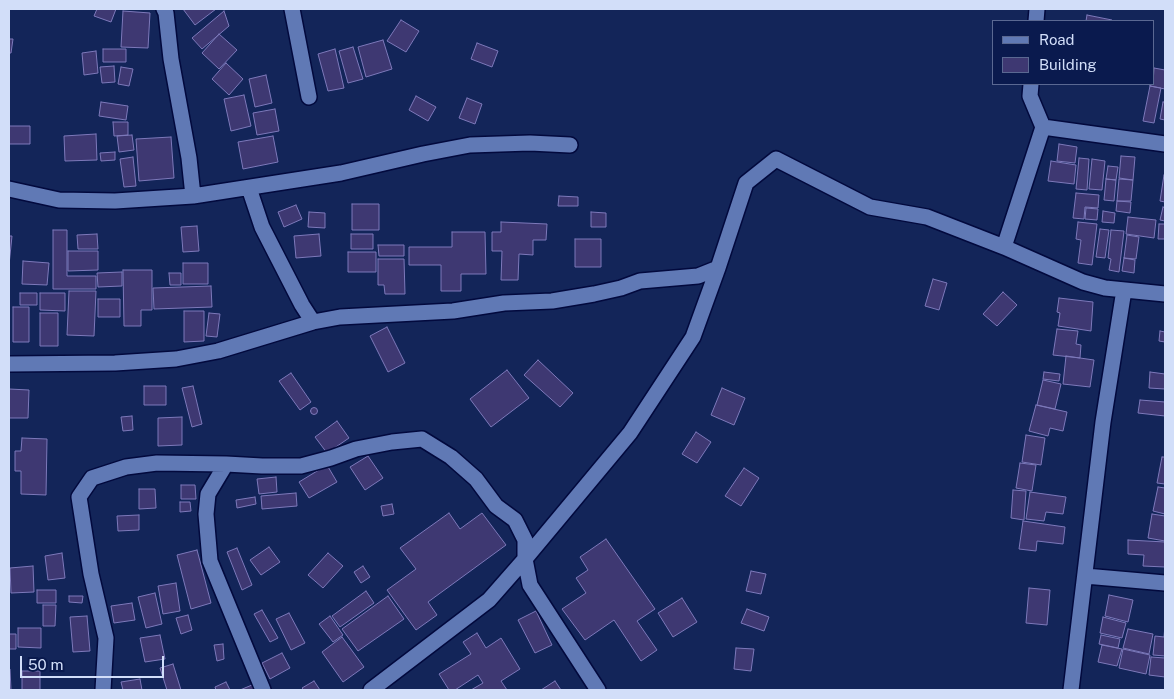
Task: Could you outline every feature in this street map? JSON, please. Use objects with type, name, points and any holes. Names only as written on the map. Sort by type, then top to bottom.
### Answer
[{"type":"street","points":[[164,9],[189,158],[193,196]]},
{"type":"street","points":[[292,9],[309,97]]},
{"type":"street","points":[[1004,248],[1043,127],[1030,96],[1031,85]]},
{"type":"street","points":[[1043,127],[1165,144]]},
{"type":"street","points":[[9,189],[59,200],[115,200],[193,196],[341,173],[470,145],[530,143],[570,145]]},
{"type":"street","points":[[371,690],[489,600],[630,433],[693,337],[746,183],[776,159],[870,207],[927,217],[1082,282],[1105,288],[1165,294]]},
{"type":"street","points":[[250,188],[262,228],[302,305],[313,322]]},
{"type":"street","points":[[9,364],[115,363],[176,359],[218,351],[313,322],[340,317],[453,311],[504,303],[552,301],[622,288],[640,281],[698,276],[718,268]]},
{"type":"street","points":[[1071,690],[1103,422],[1124,290]]},
{"type":"street","points":[[103,690],[106,638],[91,574],[79,497],[92,478],[126,467],[157,463],[301,466],[356,449],[392,442],[422,439],[451,457],[476,479],[496,506],[515,520],[525,540],[525,559],[530,585],[598,690]]},
{"type":"street","points":[[226,464],[208,494],[206,514],[210,561],[263,690]]},
{"type":"street","points":[[1085,576],[1165,584]]},
{"type":"building","points":[[97,9],[116,9],[111,22],[94,16]]},
{"type":"building","points":[[183,9],[216,9],[195,25]]},
{"type":"building","points":[[123,11],[150,13],[148,48],[121,47]]},
{"type":"building","points":[[224,11],[229,26],[202,49],[192,38]]},
{"type":"building","points":[[1087,15],[1112,20],[1086,20]]},
{"type":"building","points":[[401,20],[419,31],[406,52],[387,41]]},
{"type":"building","points":[[219,34],[237,50],[219,69],[202,53]]},
{"type":"building","points":[[9,39],[13,39],[11,53],[9,53]]},
{"type":"building","points":[[383,40],[392,69],[366,77],[358,47]]},
{"type":"building","points":[[477,43],[498,51],[492,67],[471,59]]},
{"type":"building","points":[[353,47],[363,79],[348,83],[339,51]]},
{"type":"building","points":[[103,49],[126,49],[126,62],[103,62]]},
{"type":"building","points":[[335,49],[344,88],[328,91],[318,54]]},
{"type":"building","points":[[96,51],[98,73],[84,75],[82,53]]},
{"type":"building","points":[[226,63],[243,79],[229,95],[212,79]]},
{"type":"building","points":[[114,66],[115,82],[102,83],[100,67]]},
{"type":"building","points":[[121,67],[133,69],[129,86],[118,84]]},
{"type":"building","points":[[1154,68],[1165,70],[1165,89],[1150,86],[1154,85]]},
{"type":"building","points":[[266,75],[272,103],[255,107],[249,79]]},
{"type":"building","points":[[1150,86],[1161,88],[1154,123],[1143,121]]},
{"type":"building","points":[[244,95],[251,126],[231,131],[224,99]]},
{"type":"building","points":[[416,96],[436,107],[428,121],[409,110]]},
{"type":"building","points":[[467,98],[482,104],[475,124],[459,118]]},
{"type":"building","points":[[101,102],[128,106],[126,120],[99,116]]},
{"type":"building","points":[[1163,102],[1165,102],[1165,120],[1160,119]]},
{"type":"building","points":[[275,109],[279,131],[257,135],[253,113]]},
{"type":"building","points":[[113,122],[128,122],[128,135],[114,136]]},
{"type":"building","points":[[9,126],[30,126],[30,144],[9,144]]},
{"type":"building","points":[[96,134],[97,160],[65,161],[64,136]]},
{"type":"building","points":[[132,135],[134,150],[119,152],[117,136]]},
{"type":"building","points":[[273,136],[278,162],[243,169],[238,142]]},
{"type":"building","points":[[171,137],[174,178],[139,181],[136,139]]},
{"type":"building","points":[[1059,144],[1077,147],[1075,163],[1057,161]]},
{"type":"building","points":[[115,152],[115,160],[101,161],[100,153]]},
{"type":"building","points":[[1121,156],[1135,157],[1133,180],[1119,178]]},
{"type":"building","points":[[133,157],[136,186],[124,187],[120,159]]},
{"type":"building","points":[[1079,158],[1089,159],[1087,190],[1076,189]]},
{"type":"building","points":[[1092,159],[1105,161],[1102,190],[1089,189]]},
{"type":"building","points":[[1051,161],[1076,165],[1074,184],[1048,181]]},
{"type":"building","points":[[1108,166],[1118,167],[1116,180],[1106,179]]},
{"type":"building","points":[[1165,175],[1165,202],[1160,201]]},
{"type":"building","points":[[1106,179],[1116,180],[1114,201],[1104,200]]},
{"type":"building","points":[[1119,179],[1133,180],[1131,201],[1117,201]]},
{"type":"building","points":[[1076,193],[1099,195],[1098,208],[1085,207],[1084,219],[1073,218]]},
{"type":"building","points":[[559,196],[578,197],[578,206],[558,206]]},
{"type":"building","points":[[1117,201],[1131,202],[1130,213],[1116,211]]},
{"type":"building","points":[[352,204],[379,204],[379,230],[352,230]]},
{"type":"building","points":[[296,205],[302,219],[284,227],[278,212]]},
{"type":"building","points":[[1163,207],[1165,208],[1165,221],[1160,220]]},
{"type":"building","points":[[1086,208],[1098,209],[1097,220],[1085,219]]},
{"type":"building","points":[[1103,211],[1115,213],[1114,223],[1102,222]]},
{"type":"building","points":[[309,212],[325,213],[325,228],[308,227]]},
{"type":"building","points":[[591,212],[606,213],[606,227],[591,227]]},
{"type":"building","points":[[1128,217],[1156,220],[1154,238],[1126,234]]},
{"type":"building","points":[[501,222],[547,224],[546,240],[533,240],[533,255],[519,254],[518,280],[501,280],[502,251],[492,251],[492,232],[501,232]]},
{"type":"building","points":[[1078,222],[1097,224],[1092,265],[1078,263],[1081,240],[1076,239]]},
{"type":"building","points":[[1159,224],[1165,224],[1165,239],[1158,239]]},
{"type":"building","points":[[197,226],[199,251],[183,252],[181,227]]},
{"type":"building","points":[[1100,229],[1109,230],[1105,258],[1096,257]]},
{"type":"building","points":[[53,230],[67,230],[67,276],[96,276],[96,289],[53,289]]},
{"type":"building","points":[[1111,230],[1124,231],[1119,272],[1109,270],[1111,259],[1108,258]]},
{"type":"building","points":[[452,232],[485,232],[486,274],[461,274],[461,291],[441,291],[441,265],[409,265],[409,247],[452,247]]},
{"type":"building","points":[[97,234],[98,249],[78,249],[77,235]]},
{"type":"building","points":[[319,234],[321,256],[296,258],[294,236]]},
{"type":"building","points":[[351,234],[373,234],[373,249],[351,249]]},
{"type":"building","points":[[1127,235],[1139,237],[1136,259],[1124,258]]},
{"type":"building","points":[[9,236],[12,236],[9,265]]},
{"type":"building","points":[[575,239],[601,239],[601,267],[575,267]]},
{"type":"building","points":[[378,245],[404,245],[404,256],[379,256]]},
{"type":"building","points":[[68,251],[98,251],[98,270],[68,271]]},
{"type":"building","points":[[348,252],[376,252],[376,272],[348,272]]},
{"type":"building","points":[[1124,258],[1135,260],[1134,273],[1122,271]]},
{"type":"building","points":[[378,259],[404,259],[405,294],[385,294],[384,285],[378,285]]},
{"type":"building","points":[[23,261],[49,263],[47,285],[22,284]]},
{"type":"building","points":[[183,263],[208,263],[208,284],[183,284]]},
{"type":"building","points":[[123,270],[152,270],[152,310],[141,310],[141,326],[124,326]]},
{"type":"building","points":[[122,272],[122,286],[98,287],[97,273]]},
{"type":"building","points":[[169,273],[181,273],[181,285],[170,285]]},
{"type":"building","points":[[933,279],[947,283],[939,310],[925,306]]},
{"type":"building","points":[[211,286],[212,307],[154,309],[153,288]]},
{"type":"building","points":[[69,291],[96,291],[94,336],[67,335]]},
{"type":"building","points":[[1003,292],[1017,305],[997,326],[983,314]]},
{"type":"building","points":[[20,293],[37,293],[37,305],[20,305]]},
{"type":"building","points":[[40,293],[65,293],[65,311],[40,310]]},
{"type":"building","points":[[1059,298],[1093,302],[1091,331],[1058,326],[1060,313],[1057,312]]},
{"type":"building","points":[[98,299],[120,299],[120,317],[98,317]]},
{"type":"building","points":[[13,307],[29,307],[29,342],[13,342]]},
{"type":"building","points":[[184,311],[204,311],[204,341],[184,342]]},
{"type":"building","points":[[40,313],[58,313],[58,346],[40,346]]},
{"type":"building","points":[[209,313],[220,314],[217,337],[206,336]]},
{"type":"building","points":[[387,327],[405,363],[388,372],[370,336]]},
{"type":"building","points":[[1057,329],[1078,331],[1076,344],[1081,345],[1080,358],[1053,355]]},
{"type":"building","points":[[1160,331],[1165,332],[1165,342],[1159,341]]},
{"type":"building","points":[[1066,356],[1094,360],[1090,387],[1063,384]]},
{"type":"building","points":[[538,360],[573,393],[560,407],[524,375]]},
{"type":"building","points":[[507,370],[529,398],[491,427],[470,399]]},
{"type":"building","points":[[1044,372],[1060,374],[1059,381],[1043,379]]},
{"type":"building","points":[[1150,372],[1165,374],[1165,389],[1149,388]]},
{"type":"building","points":[[291,373],[311,402],[300,410],[279,381]]},
{"type":"building","points":[[1043,380],[1061,384],[1055,409],[1037,405]]},
{"type":"building","points":[[144,386],[166,386],[166,405],[144,405]]},
{"type":"building","points":[[193,386],[202,424],[192,427],[182,388]]},
{"type":"building","points":[[722,388],[745,398],[734,425],[711,415]]},
{"type":"building","points":[[9,389],[29,390],[28,418],[9,418]]},
{"type":"building","points":[[1140,400],[1165,402],[1165,416],[1138,413]]},
{"type":"building","points":[[1036,405],[1067,412],[1063,431],[1050,428],[1048,436],[1029,431]]},
{"type":"building","points":[[314,407],[318,411],[314,415],[310,411]]},
{"type":"building","points":[[132,416],[133,430],[123,431],[121,417]]},
{"type":"building","points":[[182,417],[182,445],[158,446],[158,418]]},
{"type":"building","points":[[337,421],[349,438],[327,453],[315,437]]},
{"type":"building","points":[[696,432],[711,442],[697,463],[682,454]]},
{"type":"building","points":[[1026,435],[1045,438],[1041,465],[1022,462]]},
{"type":"building","points":[[22,438],[47,439],[46,495],[21,494],[21,471],[15,471],[15,451],[21,451]]},
{"type":"building","points":[[368,456],[383,478],[365,490],[350,467]]},
{"type":"building","points":[[1162,457],[1165,457],[1165,484],[1157,483]]},
{"type":"building","points":[[1020,463],[1036,465],[1032,491],[1016,488]]},
{"type":"building","points":[[327,465],[337,482],[309,498],[299,482]]},
{"type":"building","points":[[744,468],[759,478],[741,506],[725,496]]},
{"type":"building","points":[[276,477],[277,492],[259,494],[257,479]]},
{"type":"building","points":[[181,485],[195,485],[196,499],[181,499]]},
{"type":"building","points":[[1158,487],[1165,488],[1165,514],[1153,511]]},
{"type":"building","points":[[139,489],[155,489],[156,508],[139,509]]},
{"type":"building","points":[[1013,490],[1026,491],[1024,520],[1011,518]]},
{"type":"building","points":[[1030,492],[1066,497],[1063,514],[1046,512],[1044,521],[1026,519]]},
{"type":"building","points":[[296,493],[297,506],[262,509],[261,496]]},
{"type":"building","points":[[255,497],[256,504],[237,508],[236,500]]},
{"type":"building","points":[[180,502],[190,502],[191,511],[180,512]]},
{"type":"building","points":[[392,504],[394,514],[383,516],[381,506]]},
{"type":"building","points":[[449,513],[460,529],[482,513],[506,545],[428,602],[437,615],[416,630],[387,590],[416,569],[400,548]]},
{"type":"building","points":[[1152,514],[1165,516],[1165,541],[1148,538]]},
{"type":"building","points":[[139,515],[139,530],[118,531],[117,516]]},
{"type":"building","points":[[1023,521],[1065,527],[1063,544],[1037,541],[1036,551],[1019,549]]},
{"type":"building","points":[[606,539],[655,609],[637,621],[657,650],[641,661],[614,620],[585,640],[562,609],[586,593],[576,578],[588,570],[580,557]]},
{"type":"building","points":[[1128,540],[1165,542],[1165,567],[1143,566],[1144,555],[1128,554]]},
{"type":"building","points":[[269,547],[280,562],[261,575],[250,560]]},
{"type":"building","points":[[237,548],[252,585],[242,590],[227,552]]},
{"type":"building","points":[[197,550],[211,603],[191,609],[177,555]]},
{"type":"building","points":[[62,553],[65,578],[48,580],[45,556]]},
{"type":"building","points":[[328,553],[343,566],[323,588],[308,575]]},
{"type":"building","points":[[33,566],[34,592],[11,593],[10,568]]},
{"type":"building","points":[[363,566],[370,577],[361,583],[354,572]]},
{"type":"building","points":[[751,571],[766,574],[761,594],[746,591]]},
{"type":"building","points":[[176,583],[180,611],[163,614],[158,586]]},
{"type":"building","points":[[1029,588],[1050,590],[1047,625],[1026,623]]},
{"type":"building","points":[[37,590],[56,590],[56,603],[37,603]]},
{"type":"building","points":[[366,591],[374,603],[340,627],[332,616]]},
{"type":"building","points":[[155,593],[162,624],[146,628],[138,597]]},
{"type":"building","points":[[1109,595],[1133,600],[1128,622],[1105,616]]},
{"type":"building","points":[[69,596],[83,596],[82,603],[69,602]]},
{"type":"building","points":[[388,596],[404,619],[358,651],[342,629]]},
{"type":"building","points":[[682,598],[697,622],[673,637],[658,613]]},
{"type":"building","points":[[132,603],[135,620],[114,623],[111,606]]},
{"type":"building","points":[[43,605],[56,605],[55,626],[43,626]]},
{"type":"building","points":[[747,609],[769,617],[764,631],[741,623]]},
{"type":"building","points":[[262,610],[278,638],[270,642],[254,614]]},
{"type":"building","points":[[536,611],[552,645],[535,653],[518,620]]},
{"type":"building","points":[[289,613],[305,643],[291,650],[276,619]]},
{"type":"building","points":[[188,615],[192,630],[181,634],[176,618]]},
{"type":"building","points":[[87,616],[90,651],[73,652],[70,617]]},
{"type":"building","points":[[330,616],[343,635],[333,642],[319,624]]},
{"type":"building","points":[[1103,617],[1126,623],[1122,638],[1100,633]]},
{"type":"building","points":[[1165,625],[1165,656],[1153,655],[1155,636],[1164,637]]},
{"type":"building","points":[[18,628],[41,628],[41,648],[18,647]]},
{"type":"building","points":[[1128,629],[1153,634],[1149,654],[1123,648]]},
{"type":"building","points":[[477,633],[486,648],[501,638],[520,669],[501,681],[507,690],[471,690],[483,683],[478,675],[455,690],[449,690],[439,674],[471,654],[463,642]]},
{"type":"building","points":[[9,634],[16,634],[16,649],[9,649]]},
{"type":"building","points":[[160,635],[165,659],[145,662],[140,638]]},
{"type":"building","points":[[1101,635],[1120,639],[1118,648],[1099,644]]},
{"type":"building","points":[[342,637],[364,667],[343,682],[322,652]]},
{"type":"building","points":[[223,644],[224,659],[217,661],[214,645]]},
{"type":"building","points":[[1102,645],[1122,649],[1117,666],[1098,662]]},
{"type":"building","points":[[736,648],[754,649],[751,671],[734,669]]},
{"type":"building","points":[[1123,649],[1150,655],[1146,674],[1119,668]]},
{"type":"building","points":[[282,653],[290,668],[270,679],[262,663]]},
{"type":"building","points":[[1151,657],[1165,658],[1165,677],[1149,675]]},
{"type":"building","points":[[173,664],[181,690],[167,690],[160,668]]},
{"type":"building","points":[[10,669],[11,690],[9,690]]},
{"type":"building","points":[[22,671],[40,671],[40,690],[22,690]]},
{"type":"building","points":[[140,679],[142,690],[123,690],[121,682]]},
{"type":"building","points":[[314,681],[320,690],[304,690],[302,688]]},
{"type":"building","points":[[555,681],[561,690],[541,690]]},
{"type":"building","points":[[226,682],[230,690],[216,690],[215,687]]},
{"type":"building","points":[[252,685],[254,690],[240,690]]}]
